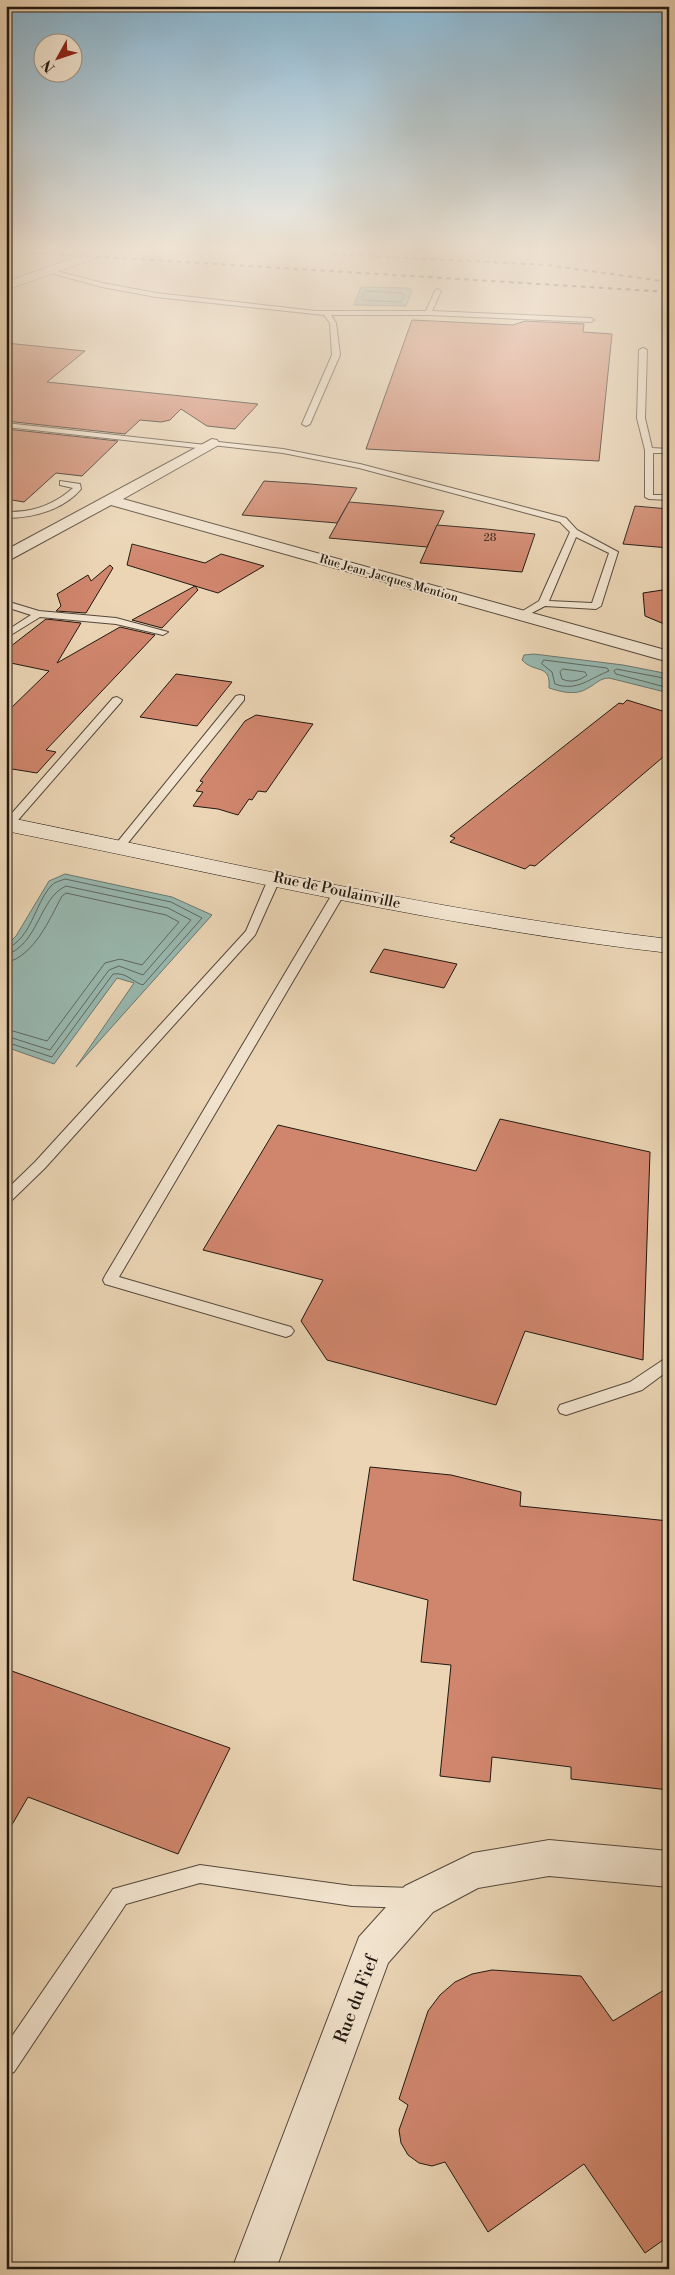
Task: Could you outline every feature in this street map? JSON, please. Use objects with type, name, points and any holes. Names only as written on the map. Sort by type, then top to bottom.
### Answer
[{"type":"street","points":[[6,557],[209,445]]},
{"type":"street","name":"Rue Jean-Jacques Mention","points":[[110,500],[669,657]]},
{"type":"street","name":"Rue de Poulainville","points":[[7,824],[436,911],[571,934],[669,946]]},
{"type":"street","name":"Rue du Fief","points":[[254,2269],[373,1951],[419,1899],[472,1871],[549,1858],[669,1869]]},
{"type":"lane","points":[[306,424],[336,354]]},
{"type":"lane","points":[[643,354],[641,418],[649,450],[648,497],[669,498]]},
{"type":"lane","points":[[6,425],[283,451],[360,466],[563,520],[574,532],[614,552],[596,606],[543,602]]},
{"type":"lane","points":[[649,450],[669,451]]},
{"type":"lane","points":[[6,515],[26,514],[42,510],[77,489],[77,486],[63,483]]},
{"type":"lane","points":[[522,615],[543,602],[574,532]]},
{"type":"lane","points":[[6,604],[38,614],[116,621],[163,632]]},
{"type":"lane","points":[[6,635],[38,614]]},
{"type":"lane","points":[[119,847],[240,698]]},
{"type":"lane","points":[[7,824],[118,700]]},
{"type":"lane","points":[[6,1198],[40,1165],[251,932],[275,877]]},
{"type":"lane","points":[[286,1331],[110,1280],[340,891]]},
{"type":"lane","points":[[566,1409],[636,1386],[669,1362]]},
{"type":"lane","points":[[6,2064],[120,1896],[200,1874],[352,1896],[419,1899]]},
{"type":"water","points":[[534,654],[623,665],[669,674],[669,693],[609,678],[601,680],[579,692],[549,688],[549,680],[545,672],[532,667],[522,660],[524,655]]},
{"type":"water","points":[[65,874],[172,897],[212,915],[76,1067],[134,983],[117,978],[54,1064],[6,1047],[6,946],[16,936],[49,881]]},
{"type":"building","points":[[6,354],[81,354],[47,382],[258,404],[235,429],[207,426],[181,409],[170,420],[161,422],[140,420],[125,434],[6,421]]},
{"type":"building","points":[[400,354],[610,354],[599,461],[366,449]]},
{"type":"building","points":[[6,429],[118,441],[82,476],[56,473],[24,502],[6,499]]},
{"type":"building","points":[[264,481],[357,488],[337,523],[242,515]]},
{"type":"building","points":[[349,502],[444,511],[427,547],[329,538]]},
{"type":"building","points":[[635,506],[669,509],[669,548],[623,544]]},
{"type":"building","points":[[437,525],[535,534],[522,572],[420,563]]},
{"type":"building","points":[[132,544],[205,563],[221,554],[264,566],[218,593],[127,565]]},
{"type":"building","points":[[110,565],[113,568],[86,613],[56,611],[61,606],[57,594],[88,575],[91,581]]},
{"type":"building","points":[[195,586],[198,590],[162,628],[132,620]]},
{"type":"building","points":[[669,589],[669,626],[645,616],[643,593]]},
{"type":"building","points":[[46,619],[81,623],[57,663],[120,627],[155,635],[46,750],[56,752],[37,773],[6,768],[6,713],[49,671],[6,662],[6,650]]},
{"type":"building","points":[[176,674],[232,682],[197,726],[140,717]]},
{"type":"building","points":[[627,700],[669,713],[669,752],[535,866],[530,865],[525,869],[450,842],[455,838],[450,836],[619,703],[623,704]]},
{"type":"building","points":[[256,715],[313,724],[266,792],[258,791],[252,800],[249,799],[238,815],[218,809],[193,806],[203,792],[196,791],[203,782],[200,781],[245,721]]},
{"type":"building","points":[[384,949],[457,964],[444,988],[370,972]]},
{"type":"building","points":[[500,1119],[650,1152],[643,1360],[525,1331],[496,1405],[327,1360],[301,1321],[323,1280],[203,1250],[278,1125],[476,1171]]},
{"type":"building","points":[[370,1467],[451,1475],[521,1492],[520,1506],[669,1521],[669,1790],[571,1779],[571,1767],[492,1757],[490,1782],[440,1776],[451,1665],[421,1662],[428,1600],[353,1580]]},
{"type":"building","points":[[6,1669],[230,1748],[178,1854],[28,1797],[6,1835]]},
{"type":"building","points":[[492,1970],[581,1976],[613,2021],[669,1987],[669,2236],[645,2253],[584,2164],[488,2232],[445,2162],[432,2166],[419,2163],[408,2155],[401,2143],[399,2130],[408,2105],[399,2099],[428,2011],[440,1995],[455,1982],[472,1974]]}]
